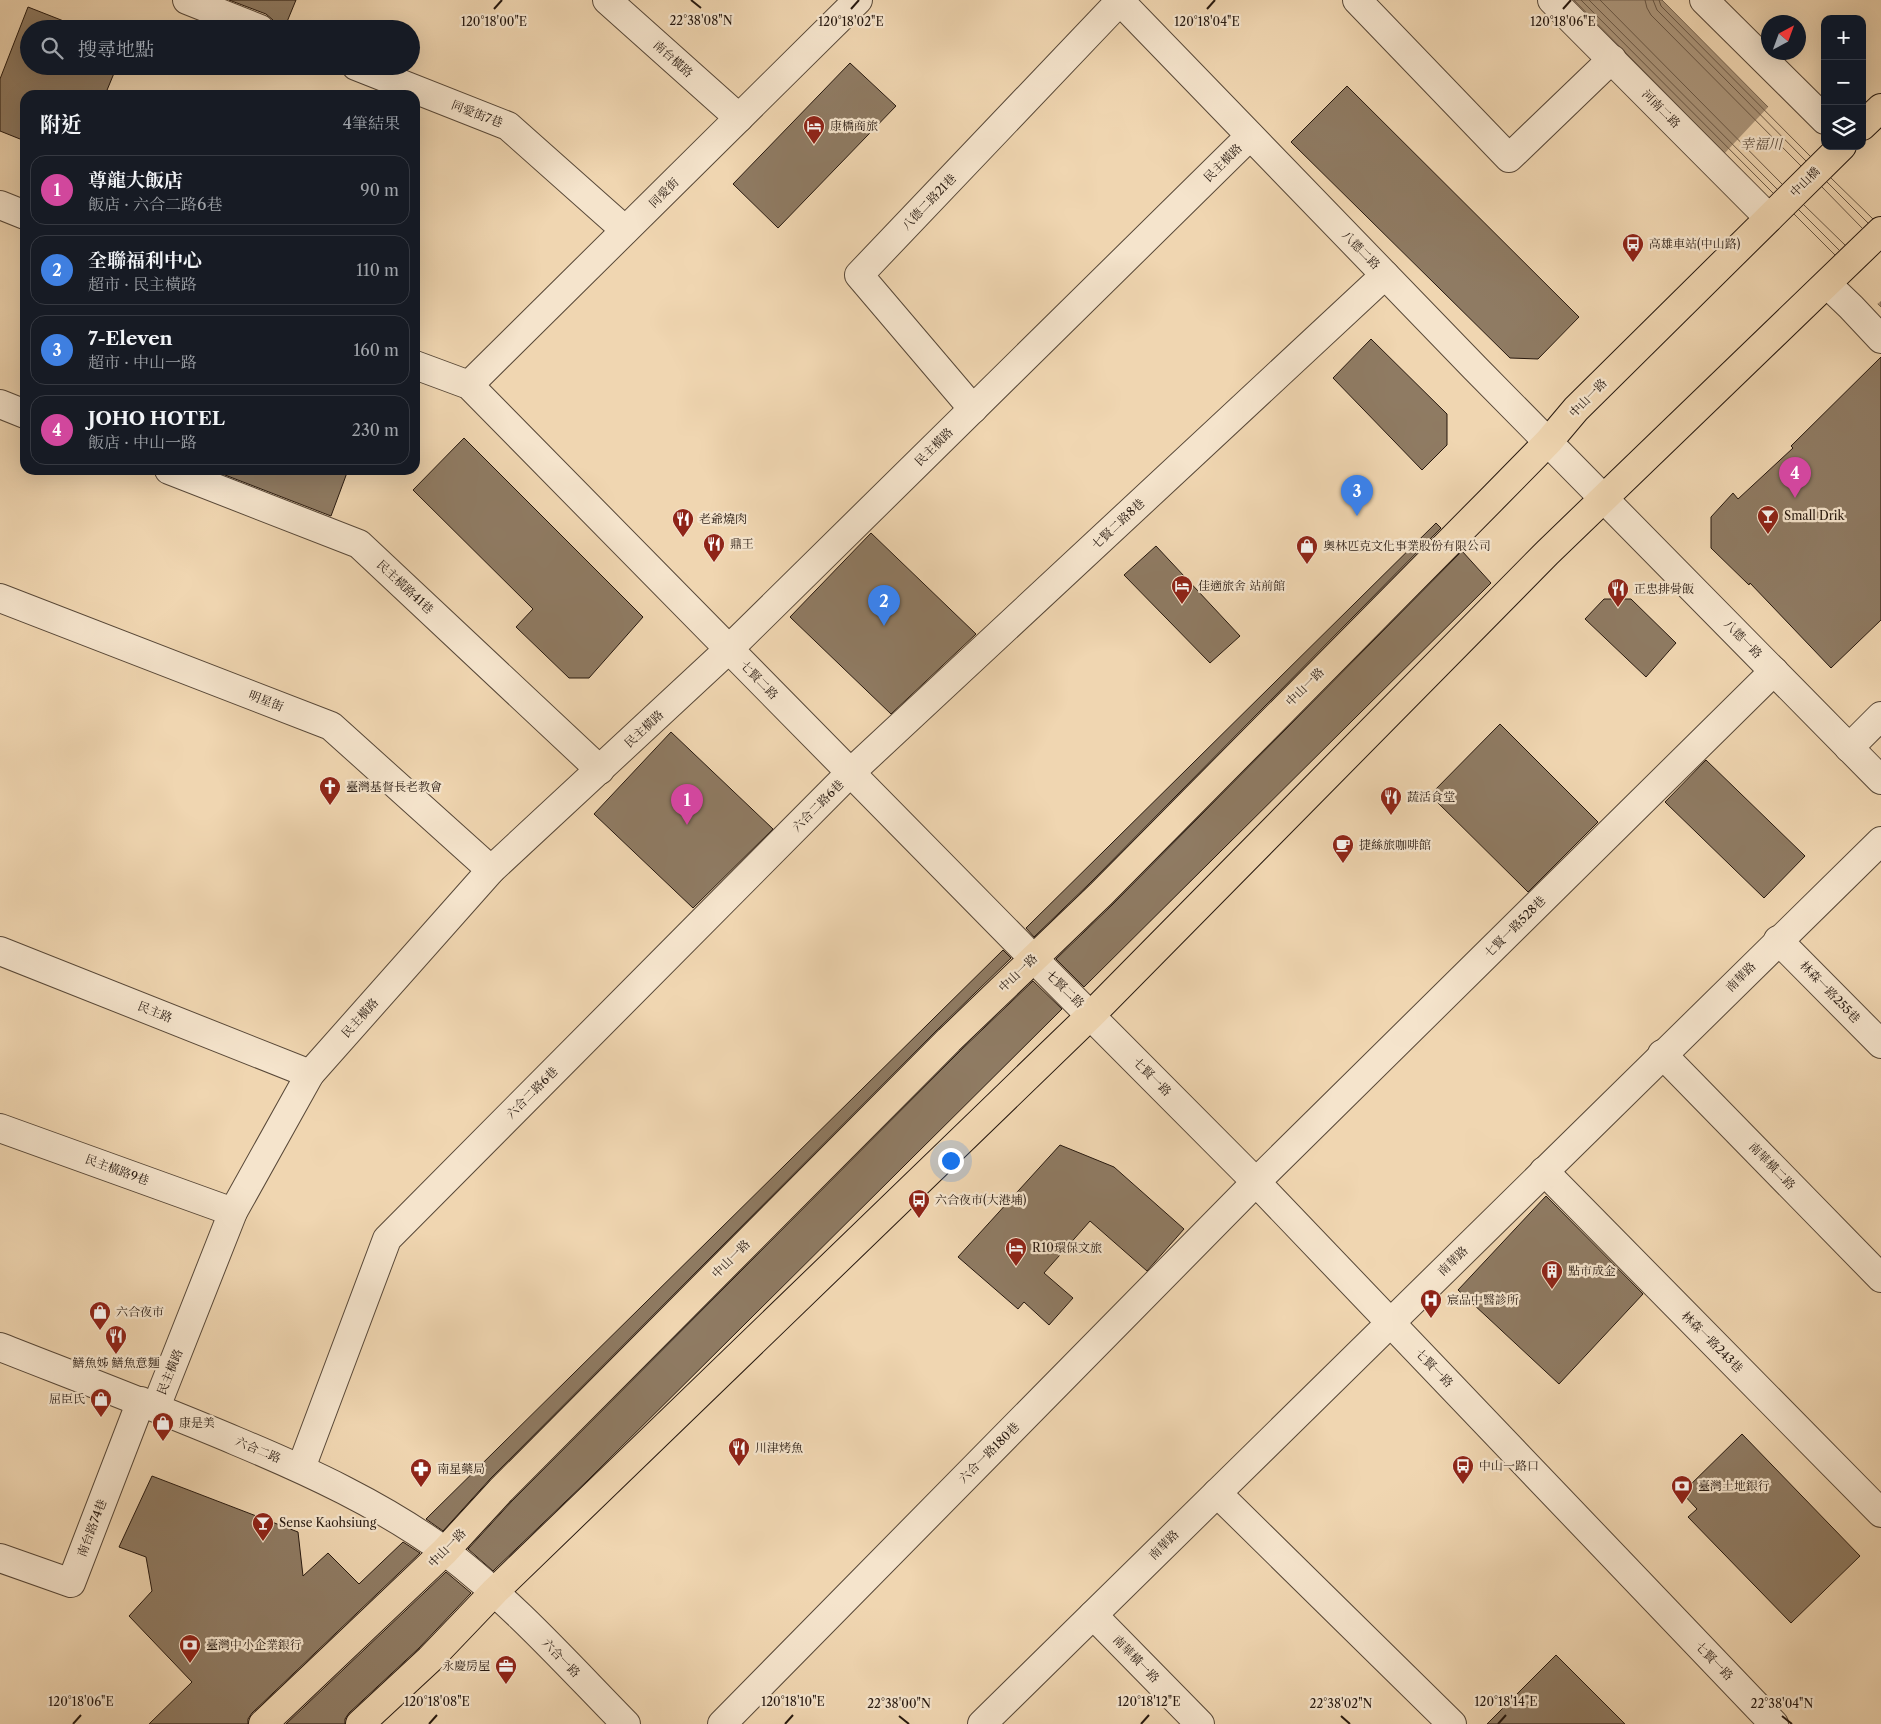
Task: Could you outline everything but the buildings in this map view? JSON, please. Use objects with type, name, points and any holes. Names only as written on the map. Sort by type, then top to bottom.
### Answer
[{"type":"main road","points":[[1866,122],[1881,108]]},
{"type":"main road","name":"中山橋","points":[[1769,218],[1838,150]]},
{"type":"main road","name":"中山一路","points":[[263,1724],[445,1551],[501,1490],[949,1040],[1108,886],[1548,441],[1576,409],[1769,218]]},
{"type":"main road","points":[[360,1724],[430,1659],[495,1591],[1091,1015],[1529,572],[1881,231]]},
{"type":"street","points":[[187,0],[237,20]]},
{"type":"street","name":"南台橫路","points":[[607,0],[739,118]]},
{"type":"street","name":"同愛街","points":[[469,385],[858,0]]},
{"type":"street","name":"八德二路","points":[[1120,0],[1385,276],[1604,498]]},
{"type":"street","name":"八德二路21巷","points":[[973,409],[859,274],[1120,0]]},
{"type":"street","points":[[1357,0],[1510,158],[1612,59]]},
{"type":"street","name":"河南二路","points":[[1552,0],[1769,218]]},
{"type":"street","points":[[1704,0],[1821,116]]},
{"type":"street","name":"同愛街7巷","points":[[379,75],[417,90]]},
{"type":"street","name":"同愛街7巷","points":[[420,91],[508,126],[625,230]]},
{"type":"street","name":"民主橫路","points":[[148,1404],[233,1212],[310,1074],[491,870],[729,650],[1250,136]]},
{"type":"street","points":[[0,205],[20,213]]},
{"type":"street","name":"七賢二路8巷","points":[[850,774],[1385,276]]},
{"type":"street","points":[[1827,284],[1881,339]]},
{"type":"street","name":"七賢二路","points":[[420,367],[469,385],[850,774],[1091,1015]]},
{"type":"street","points":[[0,404],[20,412]]},
{"type":"street","name":"民主橫路41巷","points":[[182,475],[359,544],[600,770]]},
{"type":"street","name":"八德一路","points":[[1604,498],[1881,780]]},
{"type":"street","name":"明星街","points":[[0,598],[331,726],[491,870]]},
{"type":"street","name":"七賢一路528巷","points":[[1256,1182],[1774,671]]},
{"type":"street","points":[[1849,748],[1881,716]]},
{"type":"street","name":"六合二路6巷","points":[[301,1468],[387,1239],[850,774]]},
{"type":"street","name":"南華路","points":[[982,1724],[1778,940],[1881,841]]},
{"type":"street","name":"林森一路255巷","points":[[1778,940],[1881,1044]]},
{"type":"street","name":"民主路","points":[[0,951],[310,1074]]},
{"type":"street","name":"七賢一路","points":[[1091,1015],[1391,1322],[1774,1724]]},
{"type":"street","name":"南華橫二路","points":[[1662,1054],[1881,1278]]},
{"type":"street","name":"民主橫路9巷","points":[[0,1128],[233,1212]]},
{"type":"street","name":"林森一路243巷","points":[[1544,1171],[1881,1513]]},
{"type":"street","name":"六合一路180巷","points":[[722,1724],[1256,1182]]},
{"type":"street","name":"六合二路","points":[[0,1347],[148,1404],[301,1468],[391,1516],[445,1551],[495,1591]]},
{"type":"street","name":"南台路74巷","points":[[0,1558],[71,1583],[148,1404]]},
{"type":"street","points":[[1217,1493],[1452,1724]]},
{"type":"street","name":"六合一路","points":[[495,1591],[626,1724]]},
{"type":"street","name":"南華橫一路","points":[[1093,1615],[1200,1724]]},
{"type":"water","name":"幸福川","points":[[1574,0],[1662,0],[1881,221],[1881,307],[1736,165]]},
{"type":"pier","points":[[1770,105],[1881,217],[1881,301],[1876,305],[1723,155]]},
{"type":"place","name":"康橋商旅","points":[[814,145]]},
{"type":"place","name":"高雄車站(中山路)","points":[[1633,263]]},
{"type":"place","name":"JOHO HOTEL","points":[[1795,498]]},
{"type":"place","name":"7-Eleven","points":[[1357,516]]},
{"type":"place","name":"Small Drik","points":[[1768,535]]},
{"type":"place","name":"老爺燒肉","points":[[683,538]]},
{"type":"place","name":"鼎王","points":[[714,563]]},
{"type":"place","name":"奧林匹克文化事業股份有限公司","points":[[1307,565]]},
{"type":"place","name":"佳適旅舍 站前館","points":[[1182,605]]},
{"type":"place","name":"正忠排骨飯","points":[[1618,608]]},
{"type":"place","name":"全聯福利中心","points":[[884,626]]},
{"type":"place","name":"臺灣基督長老教會","points":[[330,806]]},
{"type":"place","name":"蔬活食堂","points":[[1391,816]]},
{"type":"place","name":"尊龍大飯店","points":[[687,825]]},
{"type":"place","name":"捷絲旅咖啡館","points":[[1343,864]]},
{"type":"place","name":"六合夜市(大港埔)","points":[[919,1219]]},
{"type":"place","name":"R10環保文旅","points":[[1016,1267]]},
{"type":"place","name":"點市成金","points":[[1552,1290]]},
{"type":"place","name":"宸品中醫診所","points":[[1431,1319]]},
{"type":"place","name":"六合夜市","points":[[100,1331]]},
{"type":"place","name":"鱔魚姊 鱔魚意麵","points":[[116,1355]]},
{"type":"place","name":"屈臣氏","points":[[101,1418]]},
{"type":"place","name":"康是美","points":[[163,1442]]},
{"type":"place","name":"川津烤魚","points":[[739,1467]]},
{"type":"place","name":"中山一路口","points":[[1463,1485]]},
{"type":"place","name":"南星藥局","points":[[421,1488]]},
{"type":"place","name":"臺灣土地銀行","points":[[1682,1505]]},
{"type":"place","name":"Sense Kaohsiung","points":[[263,1542]]},
{"type":"place","name":"臺灣中小企業銀行","points":[[190,1664]]},
{"type":"place","name":"永慶房屋","points":[[506,1685]]}]
